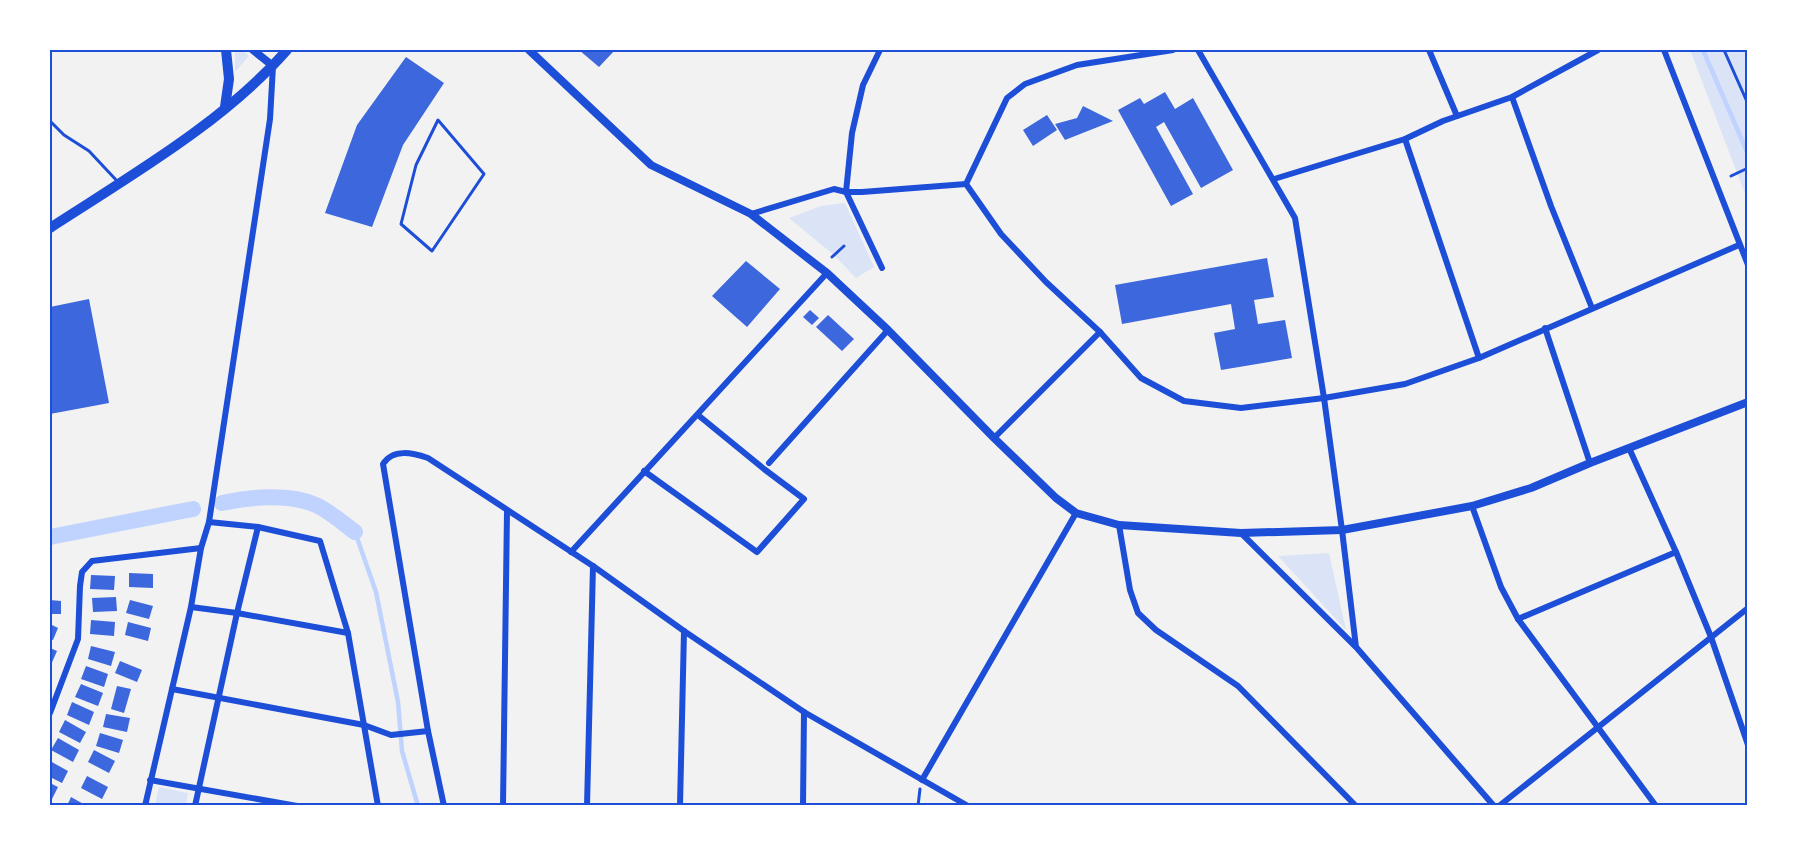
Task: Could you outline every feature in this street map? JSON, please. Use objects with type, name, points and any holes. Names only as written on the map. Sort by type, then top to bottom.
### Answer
[{"type":"main road","points":[[225,107],[229,79],[226,50]]},
{"type":"main road","points":[[50,228],[162,156],[225,107],[273,66],[287,50]]},
{"type":"street","points":[[145,806],[191,607],[201,548],[209,522],[270,119],[273,66],[253,50]]},
{"type":"street","points":[[529,50],[651,165],[751,214],[827,273],[888,330],[1056,498],[1077,513],[1119,525],[1241,533],[1342,530],[1472,506],[1531,488],[1748,402]]},
{"type":"street","points":[[880,50],[863,85],[852,133],[846,192],[882,268]]},
{"type":"street","points":[[966,183],[1007,98],[1025,84],[1077,65],[1173,50]]},
{"type":"street","points":[[1198,50],[1295,218],[1324,398],[1356,647]]},
{"type":"street","points":[[1429,50],[1457,116]]},
{"type":"street","points":[[1274,179],[1405,139],[1457,116],[1512,97],[1598,50]]},
{"type":"street","points":[[1664,50],[1748,266]]},
{"type":"street","points":[[1512,97],[1551,206],[1592,308]]},
{"type":"street","points":[[1405,139],[1479,358]]},
{"type":"street","points":[[751,214],[834,189],[846,192],[966,183]]},
{"type":"street","points":[[966,183],[1001,234],[1046,282],[1100,332],[1141,378],[1184,401],[1241,408],[1324,398],[1405,384],[1479,358],[1739,245]]},
{"type":"street","points":[[571,552],[827,273]]},
{"type":"street","points":[[1545,328],[1590,463]]},
{"type":"street","points":[[769,463],[888,330]]},
{"type":"street","points":[[994,438],[1100,332]]},
{"type":"street","points":[[644,471],[757,552],[804,499],[764,470],[698,415]]},
{"type":"street","points":[[1629,448],[1711,637],[1748,745]]},
{"type":"street","points":[[444,806],[428,731],[383,464],[386,458],[393,454],[414,453],[428,458],[592,566],[804,712],[968,806]]},
{"type":"street","points":[[1472,506],[1501,587],[1518,619],[1656,806]]},
{"type":"street","points":[[503,806],[507,511]]},
{"type":"street","points":[[922,780],[1077,513]]},
{"type":"street","points":[[209,522],[258,527],[320,541],[348,633],[378,806]]},
{"type":"street","points":[[1119,525],[1130,590],[1138,613],[1156,630],[1238,686],[1356,806]]},
{"type":"street","points":[[195,806],[258,527]]},
{"type":"street","points":[[1241,533],[1356,647],[1494,806]]},
{"type":"street","points":[[50,713],[78,639],[82,572],[92,561],[201,548]]},
{"type":"street","points":[[1518,619],[1676,552]]},
{"type":"street","points":[[586,806],[592,566]]},
{"type":"street","points":[[191,607],[348,633]]},
{"type":"street","points":[[1499,806],[1748,608]]},
{"type":"street","points":[[680,806],[684,631]]},
{"type":"street","points":[[172,689],[364,726],[391,735],[428,731]]},
{"type":"street","points":[[803,806],[804,712]]},
{"type":"street","points":[[150,780],[297,806]]},
{"type":"lane","points":[[438,120],[484,174],[432,252],[400,224],[416,165],[438,120]]},
{"type":"lane","points":[[50,121],[64,135],[89,150],[119,183]]},
{"type":"path","points":[[1724,50],[1748,104]]},
{"type":"path","points":[[1731,176],[1748,168]]},
{"type":"path","points":[[832,257],[844,246]]},
{"type":"path","points":[[918,806],[922,780]]},
{"type":"shaded area","points":[[235,50],[242,50],[249,56],[235,72]]},
{"type":"shaded area","points":[[1690,50],[1747,50],[1747,199]]},
{"type":"shaded area","points":[[845,203],[874,267],[856,278],[834,255],[789,218],[821,206]]},
{"type":"shaded area","points":[[1329,553],[1346,630],[1278,556]]},
{"type":"shaded area","points":[[159,787],[188,793],[186,805],[155,805]]},
{"type":"building","points":[[579,50],[615,50],[599,67]]},
{"type":"building","points":[[406,57],[444,83],[403,145],[372,227],[325,213],[357,125]]},
{"type":"building","points":[[1165,92],[1175,109],[1193,98],[1233,170],[1201,188],[1164,122],[1156,127],[1193,194],[1171,206],[1118,110],[1140,98],[1144,104]]},
{"type":"building","points":[[1083,106],[1113,121],[1065,140],[1055,124],[1077,118]]},
{"type":"building","points":[[1047,115],[1057,130],[1033,146],[1023,130]]},
{"type":"building","points":[[1267,258],[1274,297],[1254,300],[1258,324],[1285,320],[1292,358],[1221,370],[1214,333],[1235,329],[1231,304],[1122,324],[1115,285]]},
{"type":"building","points":[[746,261],[780,289],[747,327],[712,296]]},
{"type":"building","points":[[89,299],[109,403],[50,414],[50,307]]},
{"type":"building","points":[[810,310],[819,318],[812,325],[803,317]]},
{"type":"building","points":[[828,315],[854,339],[842,351],[816,327]]},
{"type":"building","points":[[129,573],[153,574],[153,588],[129,587]]},
{"type":"building","points":[[91,575],[115,576],[114,590],[90,589]]},
{"type":"building","points":[[116,597],[117,611],[93,612],[92,598]]},
{"type":"building","points":[[50,600],[61,601],[61,614],[50,614]]},
{"type":"building","points":[[130,600],[153,606],[149,619],[126,613]]},
{"type":"building","points":[[91,620],[115,622],[114,636],[90,634]]},
{"type":"building","points":[[128,622],[151,628],[148,641],[125,635]]},
{"type":"building","points":[[50,624],[58,628],[53,640],[50,639]]},
{"type":"building","points":[[91,646],[115,652],[111,666],[88,659]]},
{"type":"building","points":[[50,648],[57,651],[50,667]]},
{"type":"building","points":[[120,661],[142,670],[137,682],[115,673]]},
{"type":"building","points":[[86,666],[108,674],[104,687],[81,679]]},
{"type":"building","points":[[81,684],[103,693],[98,706],[75,697]]},
{"type":"building","points":[[117,686],[131,689],[124,713],[111,709]]},
{"type":"building","points":[[72,702],[94,712],[89,725],[67,715]]},
{"type":"building","points":[[106,714],[130,718],[127,732],[103,727]]},
{"type":"building","points":[[65,720],[86,732],[80,743],[59,732]]},
{"type":"building","points":[[100,733],[123,740],[119,753],[96,746]]},
{"type":"building","points":[[58,738],[79,750],[73,762],[51,750]]},
{"type":"building","points":[[94,750],[115,761],[109,773],[88,762]]},
{"type":"building","points":[[50,761],[68,771],[62,783],[50,777]]},
{"type":"building","points":[[87,776],[108,787],[102,799],[81,788]]},
{"type":"building","points":[[50,783],[58,787],[52,799],[50,798]]},
{"type":"building","points":[[71,797],[87,806],[67,806]]},
{"type":"waterway","points":[[1703,50],[1748,154]]},
{"type":"waterway","points":[[222,503],[269,497],[305,501],[326,510],[355,532]]},
{"type":"waterway","points":[[50,537],[193,509]]},
{"type":"waterway","points":[[355,532],[376,592],[398,702],[402,751],[418,806]]}]
